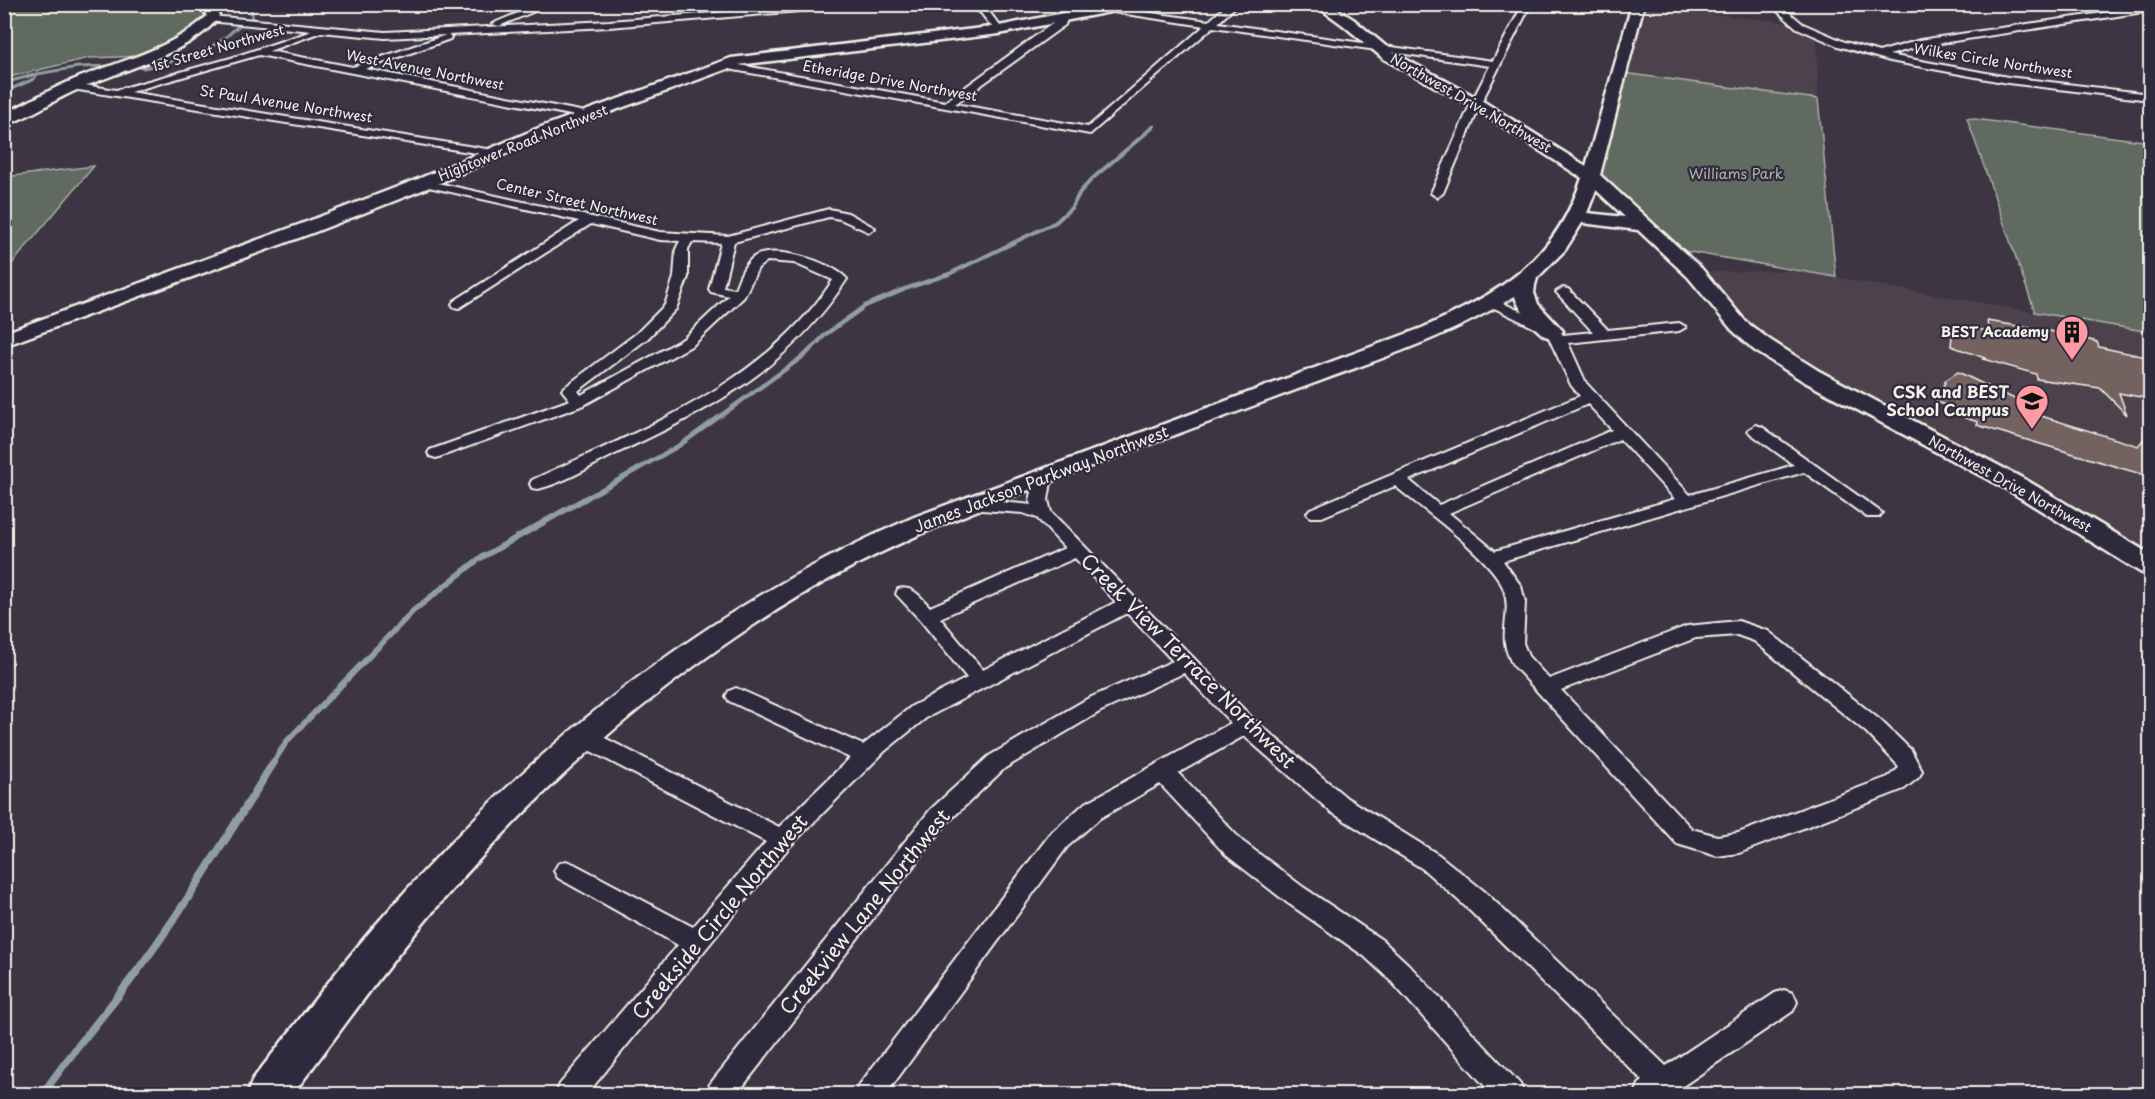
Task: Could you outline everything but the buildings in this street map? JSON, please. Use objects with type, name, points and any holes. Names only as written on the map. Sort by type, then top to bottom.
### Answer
[{"type":"street","points":[[4,120],[72,86],[168,48],[196,33],[213,16],[207,4]]},
{"type":"street","points":[[483,29],[548,4]]},
{"type":"street","points":[[211,19],[385,35],[609,24],[879,4]]},
{"type":"street","points":[[935,4],[982,6],[999,30]]},
{"type":"street","name":"Hightower Road Northwest","points":[[4,340],[424,183],[586,115],[723,65],[762,57],[999,30],[1064,12],[1105,10],[1130,4]]},
{"type":"street","points":[[1212,25],[1234,4]]},
{"type":"street","name":"Northwest Drive Northwest","points":[[1320,4],[1348,22],[1377,48],[1476,103],[1592,177],[1695,273],[1739,326],[1762,345],[1811,376],[2017,484],[2151,566]]},
{"type":"street","points":[[1437,193],[1476,103],[1527,4]]},
{"type":"street","name":"James Jackson Parkway Northwest","points":[[268,1095],[386,940],[436,884],[529,788],[585,738],[682,661],[778,597],[862,551],[968,504],[1408,341],[1460,318],[1528,276],[1557,247],[1577,218],[1592,177],[1586,145],[1638,4]]},
{"type":"street","name":"Wilkes Circle Northwest","points":[[1773,4],[1788,18],[1810,31],[1878,55],[1977,76],[2151,97]]},
{"type":"street","points":[[1878,55],[1920,43],[2151,8]]},
{"type":"street","points":[[1105,10],[1496,64]]},
{"type":"street","points":[[946,105],[1062,23],[1064,12]]},
{"type":"street","name":"Etheridge Drive Northwest","points":[[723,65],[1090,131],[1212,25]]},
{"type":"street","name":"1st Street Northwest","points":[[118,93],[259,52],[325,30]]},
{"type":"street","points":[[353,71],[468,30]]},
{"type":"street","name":"West Avenue Northwest","points":[[259,52],[586,115]]},
{"type":"street","name":"St Paul Avenue Northwest","points":[[72,86],[495,153]]},
{"type":"street","points":[[1546,146],[1586,145]]},
{"type":"street","name":"Center Street Northwest","points":[[424,183],[686,242],[728,240],[829,213],[844,216],[869,228]]},
{"type":"street","points":[[1577,218],[1645,225]]},
{"type":"street","points":[[459,304],[588,221]]},
{"type":"street","points":[[728,240],[716,289],[739,294]]},
{"type":"street","points":[[579,402],[570,390],[583,378],[642,336],[671,306],[681,277],[686,242]]},
{"type":"street","points":[[436,453],[579,402],[687,342],[739,294],[757,260],[766,256],[795,260],[831,272],[840,279],[822,306],[790,342],[748,375],[708,402],[538,484]]},
{"type":"street","points":[[1528,276],[1523,288],[1524,301],[1555,335],[1579,385],[1686,502]]},
{"type":"street","points":[[1563,292],[1603,334]]},
{"type":"street","points":[[1489,302],[1555,335],[1603,334],[1679,327]]},
{"type":"street","points":[[1316,513],[1590,397]]},
{"type":"street","points":[[1756,430],[1873,513]]},
{"type":"street","points":[[1437,512],[1622,432]]},
{"type":"street","points":[[1492,558],[1807,466]]},
{"type":"street","points":[[1043,514],[1039,500],[1044,476]]},
{"type":"street","points":[[1397,479],[1492,558],[1512,586],[1516,602],[1513,643],[1520,660],[1546,688],[1685,837],[1717,846],[1739,843],[1896,783],[1911,771],[1903,756],[1873,726],[1761,636],[1738,628],[1694,631],[1546,688]]},
{"type":"street","points":[[968,504],[1024,508],[1043,514]]},
{"type":"street","name":"Creek View Terrace Northwest","points":[[1043,514],[1246,725],[1339,805],[1431,862],[1467,891],[1657,1089],[1784,1002]]},
{"type":"street","points":[[928,616],[1076,550]]},
{"type":"street","points":[[905,594],[928,616],[980,681]]},
{"type":"street","name":"Creekside Circle Northwest","points":[[570,1095],[782,839],[866,756],[919,712],[1128,604]]},
{"type":"street","name":"Creekview Lane Northwest","points":[[720,1095],[939,816],[998,762],[1094,705],[1185,664]]},
{"type":"street","points":[[736,696],[866,756]]},
{"type":"street","points":[[870,1094],[1059,840],[1092,811],[1246,725]]},
{"type":"street","points":[[585,738],[782,839]]},
{"type":"street","points":[[1162,772],[1234,848],[1294,894],[1373,948],[1399,972],[1510,1095]]},
{"type":"street","points":[[566,871],[697,942]]},
{"type":"shaded area","points":[[1633,5],[1791,23],[1817,37],[1818,99],[1615,72]]},
{"type":"shaded area","name":"CSK and BEST School Campus","points":[[1797,271],[2150,332],[2150,553],[2135,557],[1762,345],[1696,272]]},
{"type":"green space","points":[[4,5],[210,5],[215,17],[146,56],[89,58],[5,78]]},
{"type":"green space","name":"Williams Park","points":[[1615,72],[1818,99],[1836,277],[1672,249],[1594,178]]},
{"type":"green space","points":[[1967,118],[2150,142],[2150,332],[2035,312]]},
{"type":"green space","points":[[94,166],[5,272],[5,177]]},
{"type":"waterway","points":[[143,68],[192,56],[219,42],[242,23],[252,18],[252,11],[243,4]]},
{"type":"waterway","points":[[37,74],[78,67],[111,66]]},
{"type":"waterway","points":[[4,83],[37,74]]},
{"type":"waterway","points":[[4,92],[34,79],[37,74]]},
{"type":"waterway","points":[[899,291],[949,274],[1056,222],[1072,207],[1080,192],[1092,179],[1153,127]]},
{"type":"waterway","points":[[585,499],[680,445],[805,355],[826,334],[865,306],[903,290]]},
{"type":"waterway","points":[[273,763],[287,741],[413,611],[479,559],[588,497]]},
{"type":"waterway","points":[[43,1094],[129,982],[167,928],[274,762]]},
{"type":"place","name":"BEST Academy","points":[[2072,361]]},
{"type":"place","name":"CSK and BEST School Campus","points":[[2032,430]]}]
